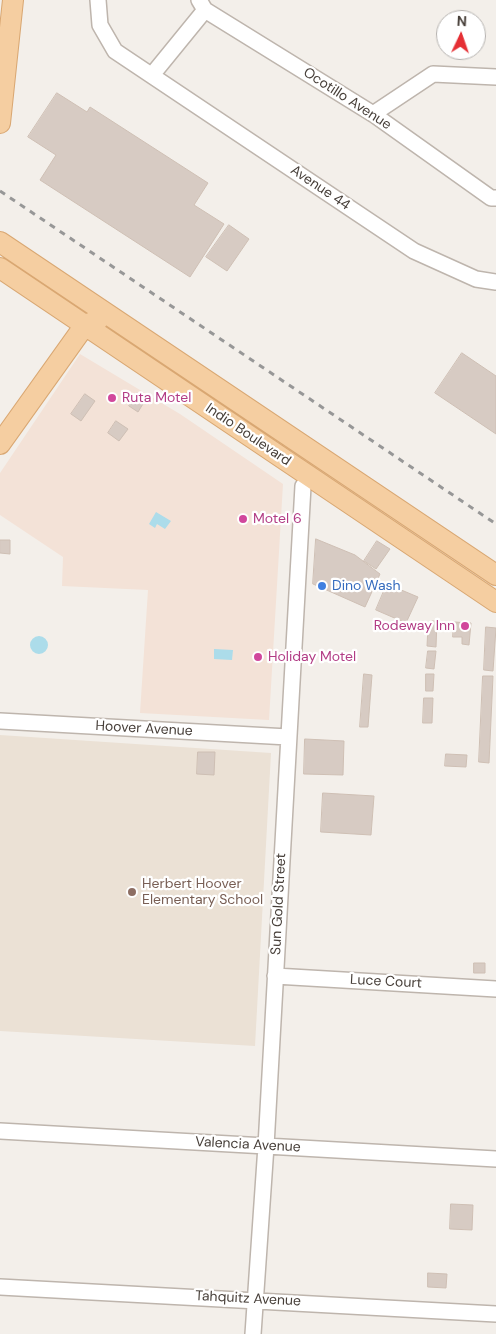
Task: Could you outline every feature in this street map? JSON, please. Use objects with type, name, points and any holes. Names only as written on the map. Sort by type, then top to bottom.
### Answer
[{"type":"main road","points":[[0,123],[13,0]]},
{"type":"main road","name":"Indio Boulevard","points":[[0,242],[496,575]]},
{"type":"main road","points":[[0,267],[24,274],[64,300],[71,299],[72,290]]},
{"type":"main road","name":"Indio Boulevard","points":[[0,267],[496,602]]},
{"type":"main road","points":[[72,290],[81,306],[85,325]]},
{"type":"main road","points":[[0,444],[85,325],[94,321],[103,322],[161,361],[189,369]]},
{"type":"main road","points":[[293,438],[304,456],[310,477],[321,474],[333,476],[379,507],[410,517]]},
{"type":"street","name":"Avenue 44","points":[[98,0],[100,25],[115,51],[414,251],[476,280],[496,282]]},
{"type":"street","points":[[152,75],[202,5]]},
{"type":"street","name":"Ocotillo Avenue","points":[[202,5],[373,114],[492,198],[496,198]]},
{"type":"street","points":[[373,114],[433,74],[496,76]]},
{"type":"street","name":"Sun Gold Street","points":[[254,1334],[303,486],[310,477]]},
{"type":"street","name":"Hoover Avenue","points":[[0,721],[288,737]]},
{"type":"street","name":"Luce Court","points":[[275,976],[496,989]]},
{"type":"street","name":"Valencia Avenue","points":[[0,1132],[496,1159]]},
{"type":"street","name":"Tahquitz Avenue","points":[[0,1287],[496,1314]]},
{"type":"shaded area","points":[[80,354],[180,414],[283,484],[269,720],[140,713],[148,590],[62,586],[63,557],[0,515],[0,473]]},
{"type":"shaded area","name":"Herbert Hoover Elementary School","points":[[0,735],[271,753],[255,1046],[0,1031]]},
{"type":"water","points":[[156,512],[171,521],[165,529],[157,524],[155,528],[149,524]]},
{"type":"water","points":[[39,636],[45,639],[48,645],[45,651],[39,654],[33,651],[30,645],[33,639]]},
{"type":"water","points":[[214,649],[233,650],[232,660],[214,659]]},
{"type":"building","points":[[57,93],[87,112],[90,107],[208,183],[194,205],[224,224],[190,277],[40,180],[56,155],[28,137]]},
{"type":"building","points":[[229,225],[249,239],[227,271],[206,257]]},
{"type":"building","points":[[462,353],[496,376],[496,434],[435,393]]},
{"type":"building","points":[[137,393],[146,399],[138,412],[129,406]]},
{"type":"building","points":[[85,394],[95,401],[81,421],[71,414]]},
{"type":"building","points":[[116,421],[128,429],[119,441],[108,433]]},
{"type":"building","points":[[316,539],[355,555],[380,574],[365,607],[313,584]]},
{"type":"building","points":[[0,540],[10,540],[10,554],[0,553]]},
{"type":"building","points":[[377,541],[390,549],[376,569],[364,561]]},
{"type":"building","points":[[387,584],[418,597],[406,623],[376,610]]},
{"type":"building","points":[[432,621],[437,621],[436,647],[427,646],[428,627]]},
{"type":"building","points":[[454,622],[471,623],[469,645],[462,644],[462,637],[453,637]]},
{"type":"building","points":[[486,627],[496,628],[493,671],[484,670]]},
{"type":"building","points":[[428,651],[436,651],[434,669],[426,668]]},
{"type":"building","points":[[364,674],[372,675],[368,727],[360,727]]},
{"type":"building","points":[[426,674],[434,674],[433,691],[426,691]]},
{"type":"building","points":[[483,676],[493,676],[489,763],[479,762]]},
{"type":"building","points":[[424,698],[433,698],[432,723],[423,723]]},
{"type":"building","points":[[305,739],[344,741],[343,775],[304,774]]},
{"type":"building","points":[[198,752],[215,752],[214,775],[197,774]]},
{"type":"building","points":[[446,754],[467,755],[466,767],[445,766]]},
{"type":"building","points":[[323,793],[374,796],[371,835],[321,832]]},
{"type":"building","points":[[474,963],[485,963],[485,973],[474,973]]},
{"type":"building","points":[[451,1204],[473,1205],[472,1230],[450,1229]]},
{"type":"building","points":[[428,1273],[447,1274],[446,1288],[428,1287]]},
{"type":"railway","points":[[0,191],[496,524]]},
{"type":"place","name":"Ruta Motel","points":[[112,398]]},
{"type":"place","name":"Motel 6","points":[[243,519]]},
{"type":"place","name":"Dino Wash","points":[[322,586]]},
{"type":"place","name":"Rodeway Inn","points":[[465,626]]},
{"type":"place","name":"Holiday Motel","points":[[258,657]]},
{"type":"place","name":"Herbert Hoover Elementary School","points":[[132,892]]}]
